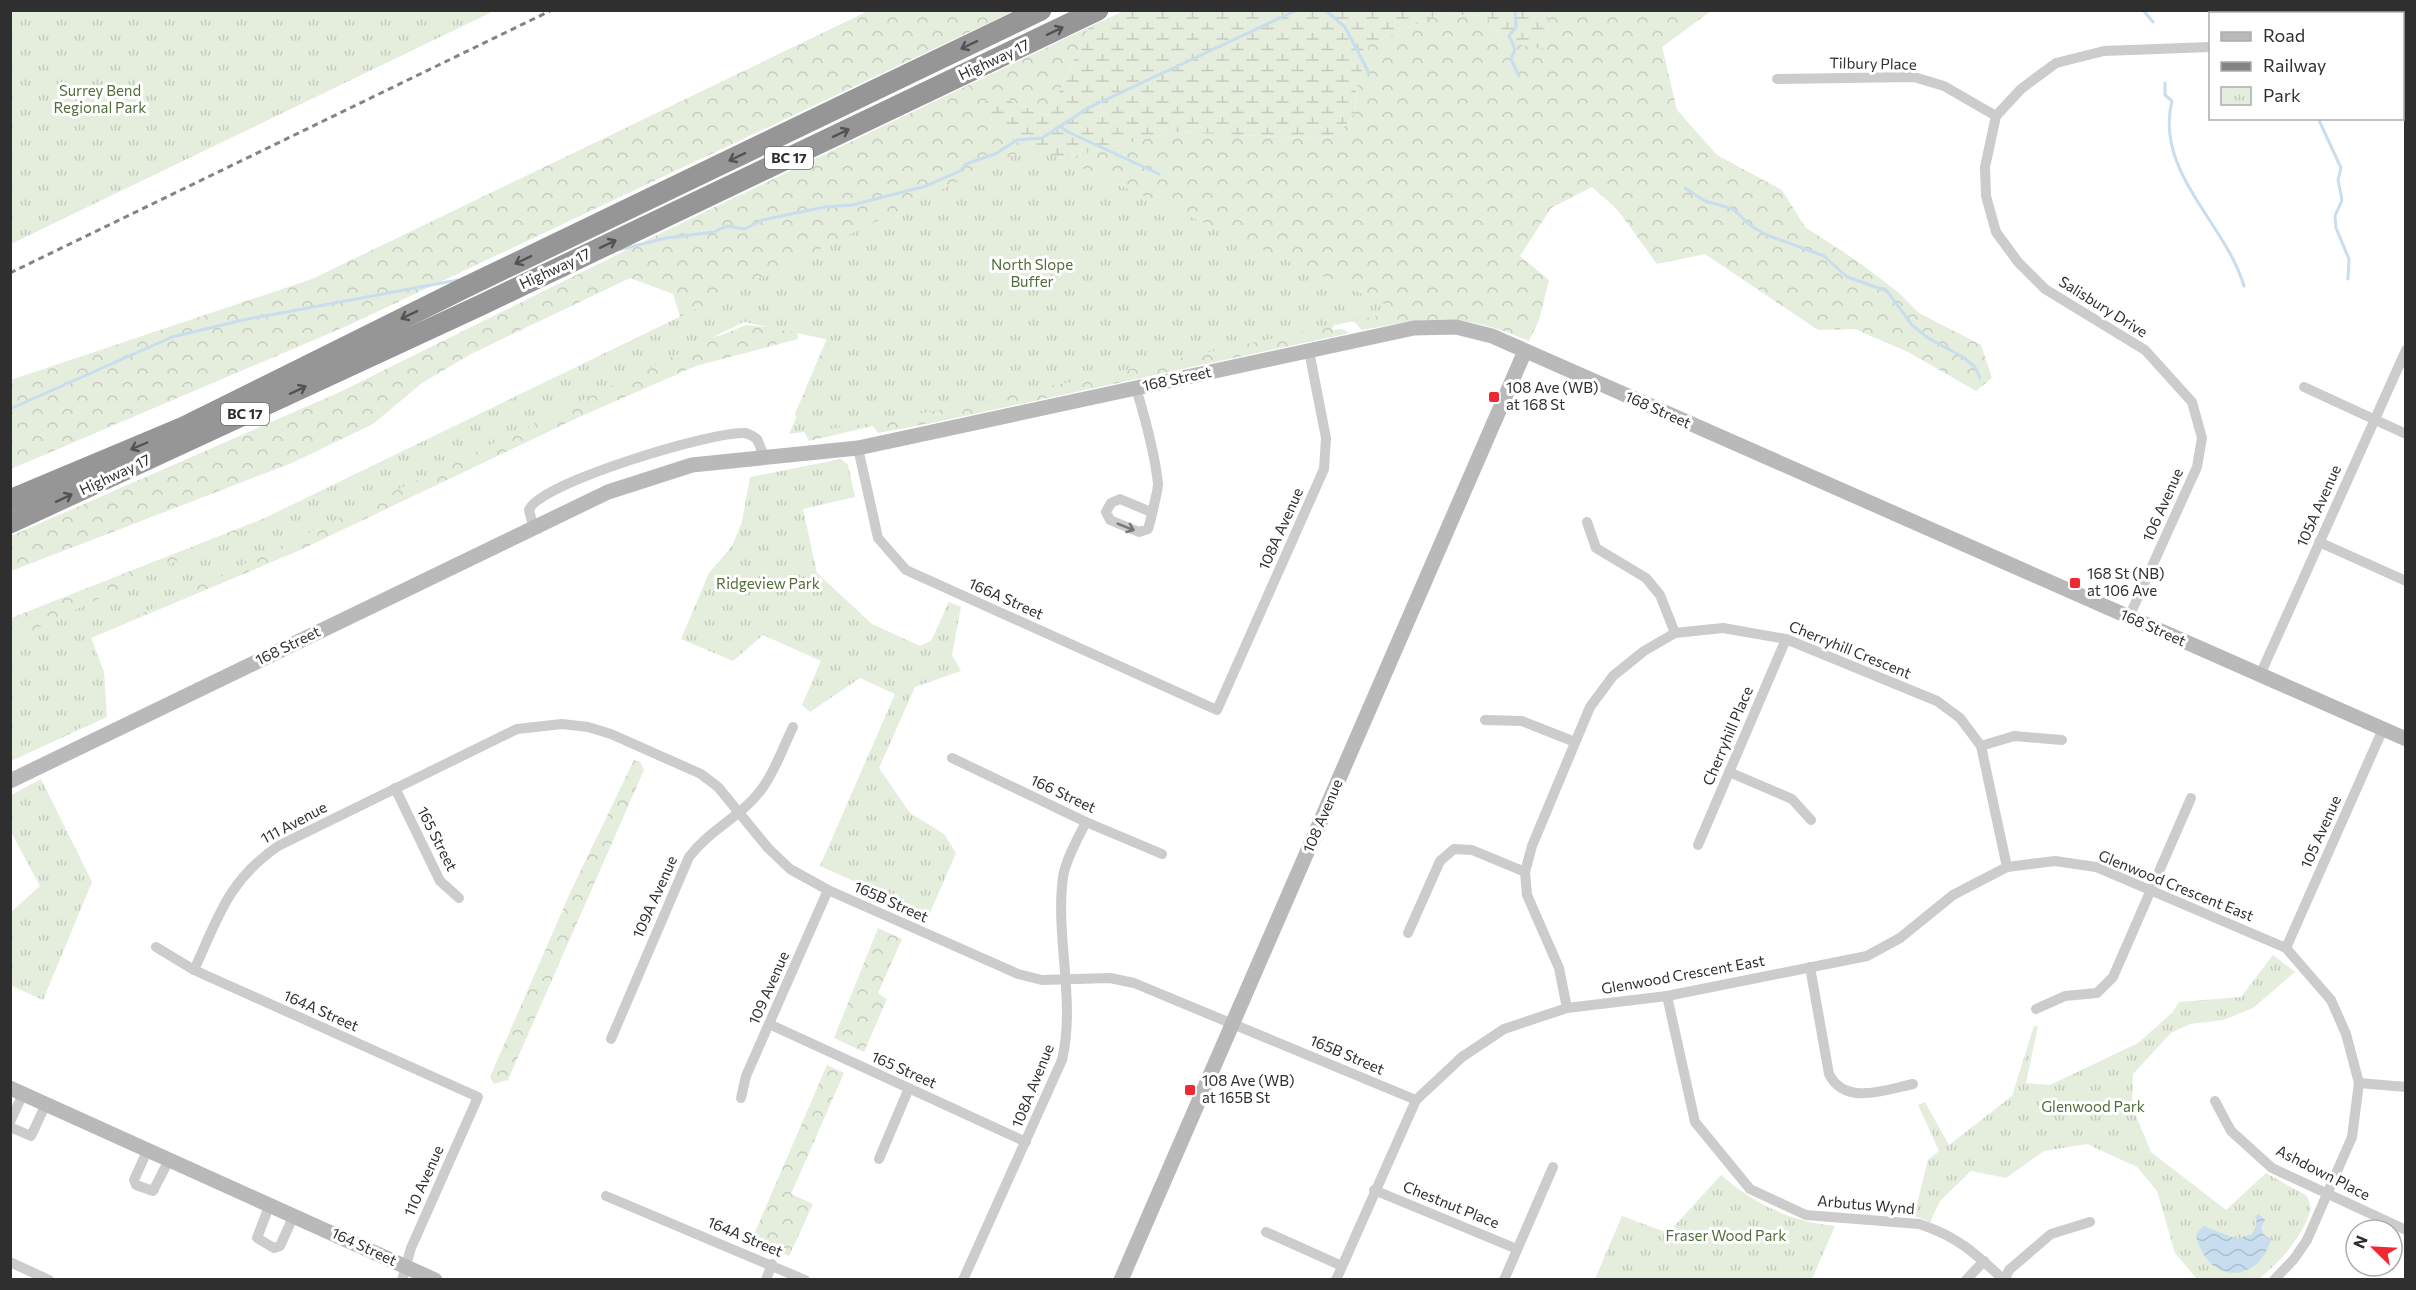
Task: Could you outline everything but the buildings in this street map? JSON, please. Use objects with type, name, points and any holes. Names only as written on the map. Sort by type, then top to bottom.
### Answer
[{"type":"highway","name":"Highway 17","points":[[10,500],[184,427],[462,289],[1041,10]]},
{"type":"highway","name":"Highway 17","points":[[10,523],[479,306],[1098,10]]},
{"type":"street","points":[[1996,116],[2021,89],[2056,63],[2104,51],[2209,47]]},
{"type":"street","name":"Tilbury Place","points":[[1777,80],[1914,77],[1944,86],[1996,116]]},
{"type":"street","name":"Salisbury Drive","points":[[1996,116],[1985,167],[1986,196],[1996,232],[2018,262],[2045,289],[2145,350],[2192,402]]},
{"type":"street","name":"168 Street","points":[[10,781],[608,492],[692,465],[858,448],[1414,328],[1456,327],[1492,336],[2406,739]]},
{"type":"street","name":"105A Avenue","points":[[2260,675],[2406,350]]},
{"type":"street","name":"108A Avenue","points":[[1217,710],[1324,469],[1326,438],[1309,351]]},
{"type":"street","name":"108 Avenue","points":[[1121,1280],[1526,351]]},
{"type":"street","points":[[2304,387],[2406,434]]},
{"type":"street","points":[[1136,388],[1158,486],[1150,512]]},
{"type":"street","name":"106 Avenue","points":[[2129,617],[2197,467],[2202,438],[2192,402]]},
{"type":"street","points":[[534,529],[529,510],[535,501],[646,454],[741,433],[757,438],[764,456]]},
{"type":"street","name":"166A Street","points":[[858,448],[878,538],[906,570],[1217,710]]},
{"type":"street","points":[[1587,522],[1596,548],[1646,578],[1660,595],[1675,633]]},
{"type":"street","points":[[2319,542],[2406,581]]},
{"type":"street","name":"Cherryhill Crescent","points":[[1567,1008],[1559,968],[1527,895],[1526,872],[1532,846],[1590,707],[1613,676],[1644,651],[1675,633],[1723,628],[1786,639],[1937,701],[1960,718],[1981,746],[2007,867]]},
{"type":"street","name":"Cherryhill Place","points":[[1698,845],[1786,639]]},
{"type":"street","points":[[1485,720],[1522,721],[1575,742]]},
{"type":"street","name":"165B Street","points":[[395,788],[517,729],[562,724],[588,727],[611,734],[701,774],[718,787],[768,848],[790,869],[828,890],[1002,968],[1042,980],[1110,978],[1134,983],[1416,1100]]},
{"type":"street","name":"109A Avenue","points":[[611,1039],[689,857],[702,839],[740,812],[762,789],[793,727]]},
{"type":"street","name":"105 Avenue","points":[[2286,948],[2383,729]]},
{"type":"street","points":[[1981,746],[2014,736],[2062,740]]},
{"type":"street","name":"166 Street","points":[[952,758],[1086,822],[1162,854]]},
{"type":"street","points":[[1729,772],[1792,799],[1811,820]]},
{"type":"street","name":"165 Street","points":[[395,788],[440,881],[459,898]]},
{"type":"street","name":"111 Avenue","points":[[194,970],[230,891],[253,864],[278,846],[395,788]]},
{"type":"street","points":[[2036,1009],[2065,996],[2097,993],[2114,977],[2191,798]]},
{"type":"street","name":"108A Avenue","points":[[963,1280],[1026,1142],[1065,1047],[1063,875],[1086,822]]},
{"type":"street","points":[[1408,933],[1440,861],[1454,849],[1472,850],[1526,872]]},
{"type":"street","name":"Glenwood Crescent East","points":[[1416,1100],[1462,1057],[1504,1029],[1567,1008],[1667,996],[1867,956],[1900,939],[1953,895],[2007,867],[2055,861],[2096,867],[2286,948],[2331,1000],[2346,1034],[2359,1083]]},
{"type":"street","name":"109 Avenue","points":[[741,1098],[746,1076],[828,890]]},
{"type":"street","name":"164A Street","points":[[156,947],[194,970],[478,1096]]},
{"type":"street","points":[[1810,967],[1828,1074],[1832,1082],[1841,1089],[1855,1094],[1913,1084]]},
{"type":"street","name":"Arbutus Wynd","points":[[1667,996],[1695,1122],[1750,1189],[1806,1215],[1919,1224],[1958,1239],[2004,1280]]},
{"type":"street","name":"165 Street","points":[[769,1024],[1026,1142]]},
{"type":"street","points":[[2274,1280],[2294,1259],[2307,1240],[2329,1195],[2352,1137],[2359,1083],[2406,1087]]},
{"type":"street","points":[[879,1159],[909,1088]]},
{"type":"street","name":"164 Street","points":[[10,1122],[17,1091],[294,1215],[404,1273],[435,1280]]},
{"type":"street","name":"110 Avenue","points":[[404,1273],[411,1248],[478,1096]]},
{"type":"street","points":[[1336,1280],[1374,1190],[1416,1100]]},
{"type":"street","name":"Ashdown Place","points":[[2215,1101],[2231,1131],[2272,1168],[2406,1230]]},
{"type":"street","points":[[10,1127],[31,1136],[46,1104]]},
{"type":"street","points":[[148,1149],[134,1180],[136,1185],[151,1191],[155,1189],[170,1158]]},
{"type":"street","points":[[1504,1280],[1553,1167]]},
{"type":"street","name":"Chestnut Place","points":[[1374,1190],[1517,1249]]},
{"type":"street","name":"164A Street","points":[[606,1196],[772,1264],[805,1280]]},
{"type":"street","points":[[270,1204],[257,1238],[274,1248],[280,1246],[294,1215]]},
{"type":"street","points":[[2004,1280],[2009,1270],[2051,1234],[2090,1222]]},
{"type":"street","points":[[1266,1232],[1342,1266]]},
{"type":"street","points":[[1966,1280],[1984,1261]]},
{"type":"street","points":[[10,1262],[49,1280]]},
{"type":"street","points":[[766,1280],[772,1264]]},
{"type":"green space","name":"Surrey Bend Regional Park","points":[[11,10],[494,10],[494,11],[11,244]]},
{"type":"green space","points":[[868,11],[1014,11],[349,325],[11,469],[11,380],[312,279]]},
{"type":"green space","points":[[1124,11],[1549,11],[1546,50],[1506,42],[1486,16],[1440,14],[1369,45],[1356,90],[1354,114],[1337,136],[1302,138],[1174,132],[1074,156],[1030,161],[1011,137],[981,109],[990,94],[1003,93],[1012,102],[1048,116],[1089,27]]},
{"type":"green space","points":[[1549,11],[1711,11],[1662,47],[1677,110],[1717,155],[1782,190],[1805,227],[1857,261],[1898,292],[1919,313],[1981,345],[1992,378],[1976,391],[1908,352],[1855,329],[1818,330],[1705,254],[1657,264],[1617,209],[1592,187],[1551,208],[1520,256],[1549,280],[1539,320],[1529,341],[1485,325],[1465,321],[1427,320],[1362,330],[1354,322],[1336,320],[1332,330],[1342,329],[1350,333],[932,423],[878,433],[873,426],[809,441],[795,414],[835,319],[681,320],[673,294],[630,278],[471,354],[422,383],[373,424],[292,463],[11,571],[11,536],[342,391],[659,234],[1089,27],[1048,116],[1012,102],[982,109],[1011,137],[1030,161],[1074,156],[1174,132],[1302,138],[1337,136],[1354,114],[1356,90],[1368,45],[1440,14],[1486,16],[1506,42],[1546,49]]},
{"type":"green space","name":"North Slope Buffer","points":[[1032,146],[1400,311],[950,408],[872,423],[789,434],[830,340],[744,322],[91,638],[104,672],[106,715],[11,761],[11,641]]},
{"type":"green space","points":[[746,325],[797,330],[798,339],[696,366],[577,418],[298,551],[91,638],[104,673],[107,717],[11,761],[11,618],[283,511],[666,341],[719,336]]},
{"type":"green space","name":"Ridgeview Park","points":[[841,459],[848,465],[855,497],[803,509],[817,573],[872,624],[920,646],[931,641],[949,602],[961,607],[952,655],[961,671],[915,687],[879,768],[910,813],[944,834],[956,853],[929,915],[820,866],[895,694],[860,678],[810,712],[802,705],[821,661],[763,635],[733,661],[681,639],[709,573],[732,546],[742,522],[750,477]]},
{"type":"green space","points":[[634,760],[640,762],[644,770],[508,1080],[494,1084],[490,1077],[570,893]]},
{"type":"green space","points":[[41,779],[92,882],[43,1000],[10,985],[11,912],[40,886],[11,832],[11,795]]},
{"type":"green space","points":[[878,928],[902,939],[878,993],[887,999],[864,1052],[834,1038]]},
{"type":"green space","name":"Glenwood Park","points":[[2273,955],[2295,972],[2253,1008],[2223,1020],[2190,1024],[2171,1033],[2133,1074],[2132,1106],[2151,1152],[2226,1210],[2266,1173],[2307,1196],[2311,1208],[2303,1229],[2283,1256],[2259,1279],[2197,1279],[2175,1253],[2157,1191],[2137,1167],[2087,1144],[2044,1151],[2006,1178],[1971,1171],[1940,1201],[1930,1222],[1914,1216],[1928,1160],[1939,1151],[1918,1105],[1925,1102],[1949,1145],[2012,1096],[2034,1026],[2038,1026],[2026,1083],[2050,1085],[2138,1043],[2172,1013],[2179,1002],[2241,997]]},
{"type":"green space","points":[[827,1065],[844,1073],[791,1194],[813,1204],[789,1256],[752,1239]]},
{"type":"green space","name":"Fraser Wood Park","points":[[1721,1175],[1747,1195],[1774,1210],[1803,1220],[1835,1226],[1812,1279],[1595,1279],[1622,1216],[1668,1233]]},
{"type":"water","points":[[2259,1214],[2265,1220],[2261,1227],[2263,1234],[2271,1240],[2264,1255],[2254,1266],[2232,1273],[2220,1270],[2201,1251],[2196,1235],[2203,1226],[2237,1239],[2252,1234],[2257,1224],[2255,1216]]},
{"type":"waterway","points":[[618,250],[666,238],[714,232],[727,226],[745,229],[762,220],[825,207],[852,205],[926,186],[960,171],[966,164],[995,154],[1017,140],[1042,138],[1088,108],[1297,10]]},
{"type":"waterway","points":[[1325,10],[1345,27],[1369,73]]},
{"type":"waterway","points":[[1515,10],[1516,27],[1509,36],[1515,49],[1511,59],[1519,76]]},
{"type":"waterway","points":[[2143,10],[2153,22]]},
{"type":"waterway","points":[[2165,83],[2165,95],[2172,101],[2169,127],[2173,151],[2182,174],[2223,241],[2244,286]]},
{"type":"waterway","points":[[2319,120],[2341,168],[2338,180],[2342,200],[2335,216],[2336,228],[2349,259],[2348,279]]},
{"type":"waterway","points":[[1061,127],[1159,174]]},
{"type":"waterway","points":[[1685,188],[1705,201],[1733,209],[1751,226],[1767,235],[1824,256],[1847,277],[1887,291],[1912,325],[1928,338],[1963,357],[1975,367],[1980,378]]},
{"type":"waterway","points":[[10,409],[172,337],[243,320],[458,280]]},
{"type":"railway","points":[[10,273],[552,10]]},
{"type":"place","name":"108 Ave (WB) at 168 St","points":[[1494,397]]},
{"type":"place","name":"168 St (NB) at 106 Ave","points":[[2075,583]]},
{"type":"place","name":"108 Ave (WB) at 165B St","points":[[1190,1090]]}]
